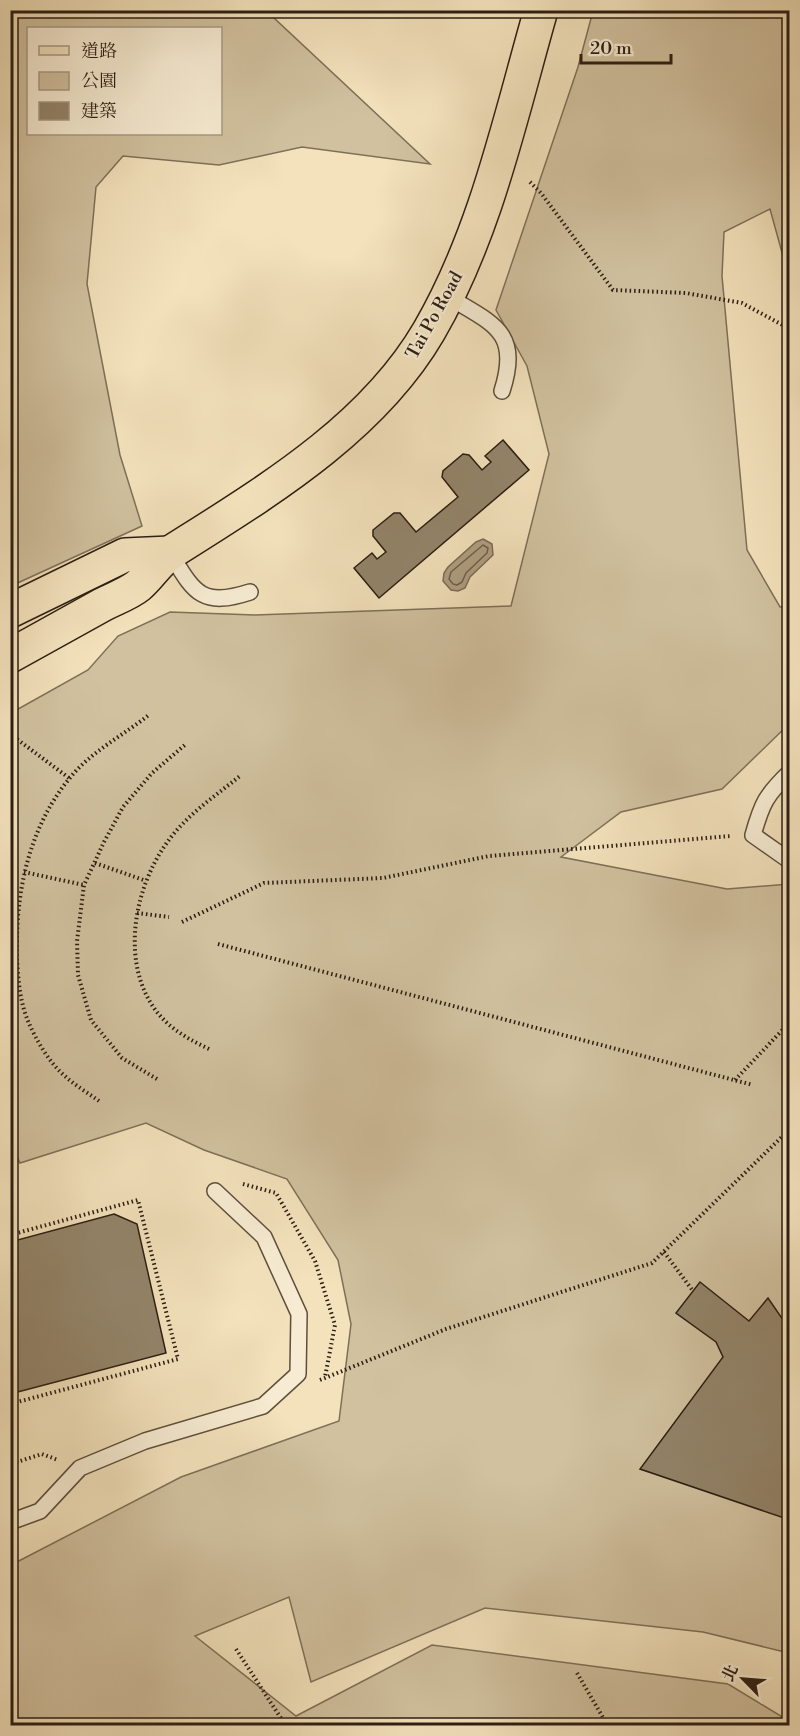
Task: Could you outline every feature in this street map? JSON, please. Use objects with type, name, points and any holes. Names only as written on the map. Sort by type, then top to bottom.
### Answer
[{"type":"main road","name":"Tai Po Road","points":[[10,656],[137,587],[170,553],[267,492],[315,455],[358,417],[399,375],[429,332],[483,211],[541,10]]},
{"type":"main road","name":"Tai Po Road","points":[[10,611],[125,555],[170,553]]},
{"type":"lane","points":[[447,296],[499,330],[509,352],[507,374],[502,391]]},
{"type":"lane","points":[[170,553],[189,584],[210,598],[231,598],[250,592]]},
{"type":"lane","points":[[789,772],[769,791],[760,810],[753,834],[789,861]]},
{"type":"lane","points":[[10,1522],[40,1511],[80,1468],[145,1441],[263,1406],[298,1374],[299,1314],[264,1237],[215,1191]]},
{"type":"path","points":[[530,182],[541,193],[613,290],[686,293],[742,303],[789,329]]},
{"type":"path","points":[[99,1101],[65,1077],[42,1047],[27,1020],[18,981],[18,911],[24,872],[35,839],[51,804],[82,764],[150,714]]},
{"type":"path","points":[[10,734],[69,778]]},
{"type":"path","points":[[157,1079],[122,1058],[92,1020],[78,975],[76,941],[84,885],[123,807],[152,773],[186,744]]},
{"type":"path","points":[[209,1050],[178,1033],[154,1008],[137,973],[137,913],[149,870],[166,842],[189,817],[240,776]]},
{"type":"path","points":[[182,922],[264,884],[382,878],[489,856],[753,834]]},
{"type":"path","points":[[95,862],[146,881]]},
{"type":"path","points":[[24,872],[84,885]]},
{"type":"path","points":[[137,913],[169,917]]},
{"type":"path","points":[[218,944],[753,1085]]},
{"type":"path","points":[[734,1080],[789,1022]]},
{"type":"path","points":[[314,1382],[446,1329],[652,1263],[789,1130]]},
{"type":"path","points":[[10,1235],[138,1200],[178,1359],[10,1404]]},
{"type":"path","points":[[664,1252],[693,1291]]},
{"type":"path","points":[[10,1426],[17,1462],[42,1454],[80,1468]]},
{"type":"path","points":[[236,1649],[286,1725]]},
{"type":"path","points":[[577,1673],[605,1725]]},
{"type":"green space","points":[[10,11],[282,11],[273,17],[430,164],[302,147],[219,165],[123,156],[96,187],[87,284],[120,455],[142,526],[11,586]]},
{"type":"green space","points":[[593,11],[789,11],[789,278],[770,209],[724,232],[722,276],[747,550],[780,607],[789,606],[789,724],[722,789],[621,812],[561,857],[727,889],[789,884],[789,1653],[703,1632],[485,1608],[311,1682],[289,1597],[195,1636],[296,1716],[432,1645],[728,1684],[789,1721],[789,1725],[11,1725],[11,1565],[181,1477],[339,1421],[351,1324],[338,1260],[287,1179],[204,1150],[146,1123],[20,1163],[11,1143],[11,713],[88,670],[118,636],[170,612],[255,615],[511,606],[549,454],[527,366],[496,310],[578,67]]},
{"type":"water","points":[[483,539],[492,544],[493,555],[470,577],[465,588],[458,591],[451,590],[443,581],[444,573],[476,542]]},
{"type":"building","points":[[503,440],[529,470],[379,598],[354,568],[372,553],[377,559],[386,552],[373,536],[373,530],[394,513],[400,513],[416,532],[458,497],[442,477],[443,471],[463,454],[469,455],[482,470],[491,462],[485,456]]},
{"type":"building","points":[[114,1214],[137,1224],[166,1353],[10,1394],[10,1242]]},
{"type":"building","points":[[700,1282],[749,1321],[768,1298],[790,1330],[790,1520],[640,1469],[723,1357],[716,1342],[676,1313]]}]
